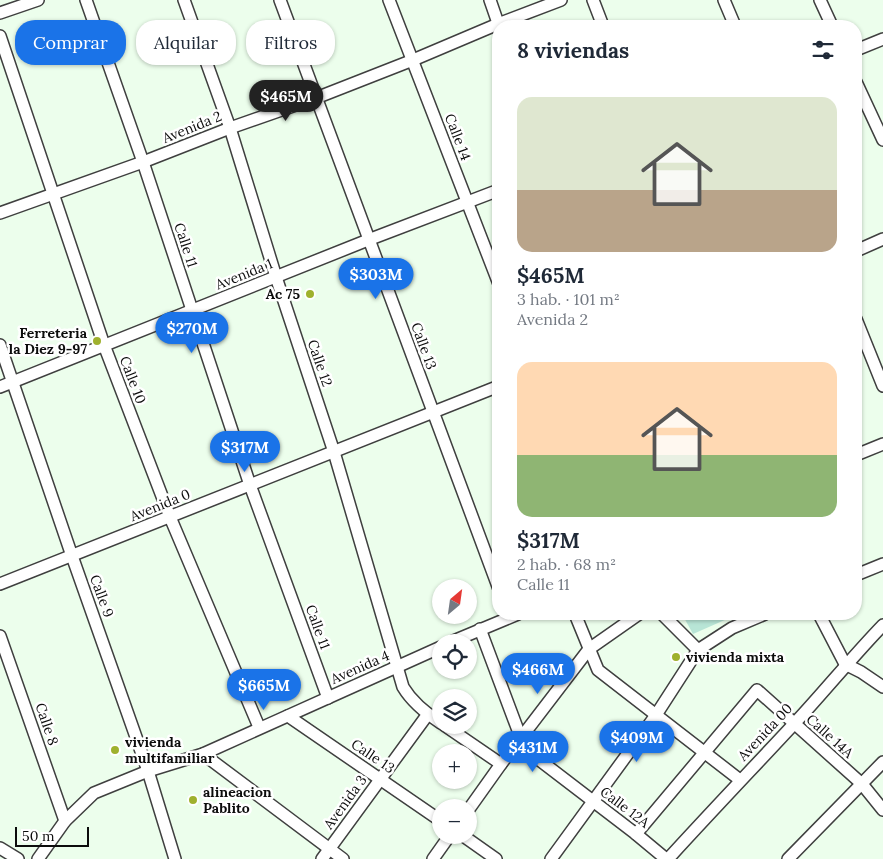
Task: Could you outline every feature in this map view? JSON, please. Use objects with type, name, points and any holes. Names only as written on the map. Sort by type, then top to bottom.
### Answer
[{"type":"street","points":[[0,13],[38,0]]},
{"type":"street","name":"Calle 11","points":[[86,0],[143,162],[250,485],[328,698]]},
{"type":"street","name":"Calle 12","points":[[184,0],[230,128],[276,278],[334,452],[403,687],[432,717]]},
{"type":"street","name":"Calle 13","points":[[280,0],[492,571]]},
{"type":"street","name":"Calle 14","points":[[389,0],[414,60],[492,266]]},
{"type":"street","points":[[490,0],[496,20]]},
{"type":"street","name":"Avenida 2","points":[[511,20],[561,0]]},
{"type":"street","points":[[593,0],[600,20]]},
{"type":"street","points":[[724,0],[732,20]]},
{"type":"street","points":[[820,0],[829,20]]},
{"type":"street","name":"Avenida 2","points":[[0,213],[316,98],[492,28]]},
{"type":"street","name":"Calle 10","points":[[0,36],[104,345],[170,517],[259,727]]},
{"type":"street","points":[[862,48],[883,39]]},
{"type":"street","points":[[862,95],[883,140]]},
{"type":"street","name":"Avenida 1","points":[[0,387],[368,240],[492,193]]},
{"type":"street","points":[[862,249],[883,240]]},
{"type":"street","points":[[862,334],[883,386]]},
{"type":"street","name":"Calle 9","points":[[0,345],[148,771],[174,859]]},
{"type":"street","name":"Avenida 0","points":[[0,584],[492,389]]},
{"type":"street","points":[[862,453],[883,444]]},
{"type":"street","points":[[862,573],[883,564]]},
{"type":"street","points":[[468,634],[501,620]]},
{"type":"street","points":[[577,620],[598,670],[740,780]]},
{"type":"street","points":[[476,799],[589,649],[630,620]]},
{"type":"street","points":[[668,620],[698,650]]},
{"type":"street","points":[[551,859],[656,715],[698,650],[732,628],[751,620]]},
{"type":"street","points":[[823,620],[845,664],[883,687]]},
{"type":"street","name":"Avenida 00","points":[[667,859],[794,724],[845,664],[883,625]]},
{"type":"street","name":"Calle 12A","points":[[480,629],[525,749],[529,754],[667,859]]},
{"type":"street","name":"Calle 8","points":[[0,636],[65,821]]},
{"type":"street","name":"Avenida 4","points":[[38,859],[65,821],[94,794],[148,771],[203,754],[259,727],[288,716],[432,651]]},
{"type":"street","name":"Calle 14A","points":[[704,752],[757,690],[862,784],[883,810]]},
{"type":"street","name":"Avenida 3","points":[[322,859],[428,714]]},
{"type":"street","name":"Calle 13","points":[[288,716],[432,815]]},
{"type":"street","name":"Calle 12","points":[[458,734],[501,764]]},
{"type":"street","points":[[636,834],[704,752]]},
{"type":"street","points":[[203,754],[344,859]]},
{"type":"street","points":[[788,859],[883,762]]},
{"type":"street","points":[[433,859],[444,844]]},
{"type":"street","points":[[475,844],[496,859]]},
{"type":"street","points":[[0,848],[18,859]]},
{"type":"shaded area","points":[[685,620],[725,620],[693,634]]},
{"type":"place","name":"Ac 75","points":[[310,294]]},
{"type":"place","name":"Ferreteria la Diez 9-97","points":[[97,341]]},
{"type":"place","name":"vivienda mixta","points":[[676,657]]},
{"type":"place","name":"vivienda multifamiliar","points":[[115,750]]},
{"type":"place","name":"alineacion Pablito","points":[[193,800]]}]
